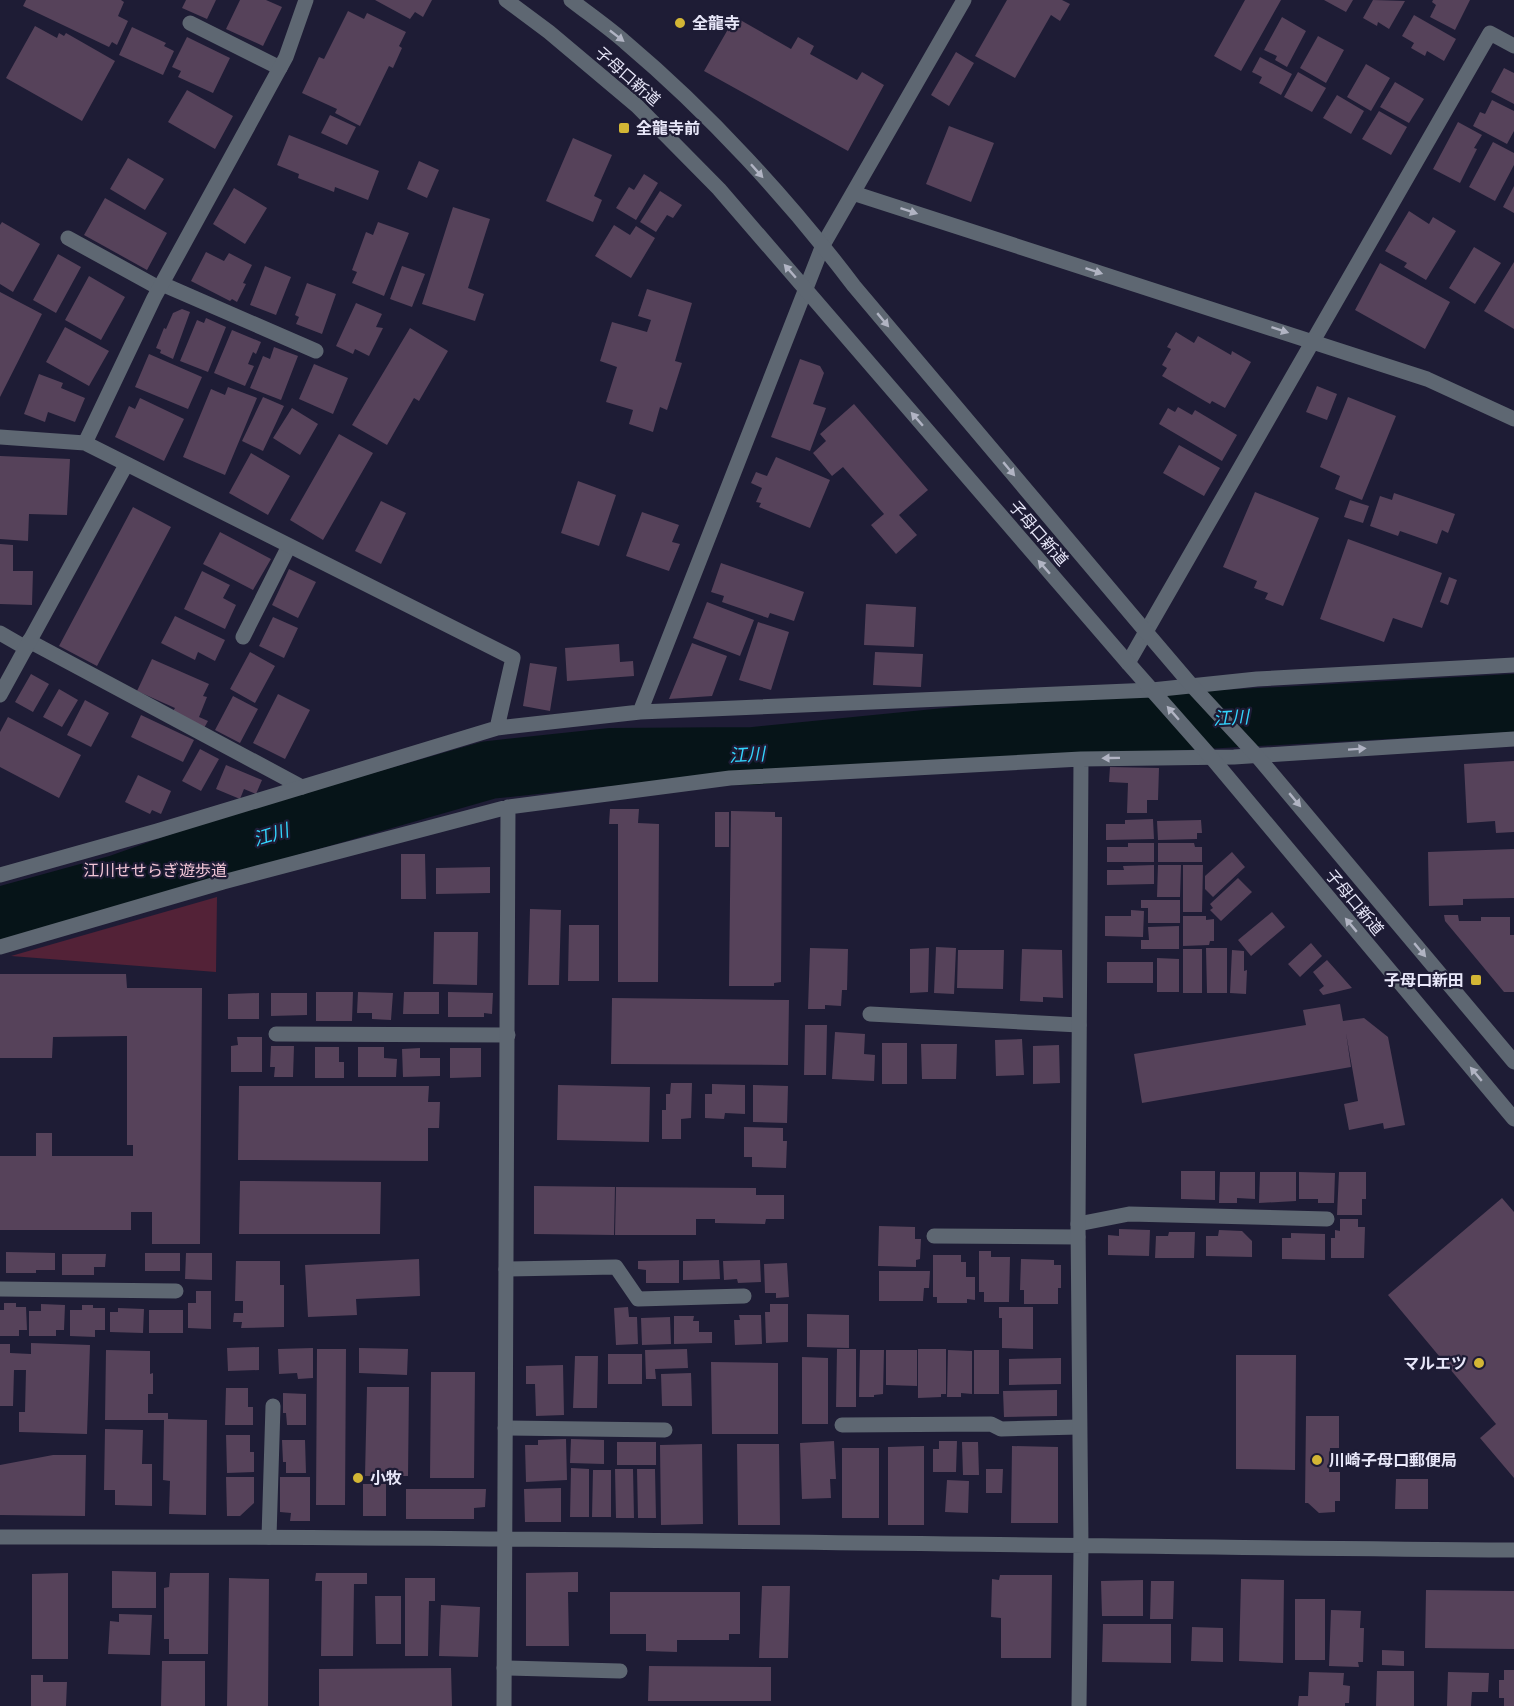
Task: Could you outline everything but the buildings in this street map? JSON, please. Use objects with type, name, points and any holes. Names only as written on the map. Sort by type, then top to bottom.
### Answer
[{"type":"street","points":[[85,442],[161,286],[286,57],[306,0]]},
{"type":"street","name":"子母口新道","points":[[506,0],[549,32],[638,106],[719,189],[1211,757],[1514,1119]]},
{"type":"street","name":"子母口新道","points":[[571,0],[625,42],[712,123],[823,245],[854,286],[1147,633],[1257,756],[1514,1062]]},
{"type":"street","points":[[640,712],[823,245],[964,0]]},
{"type":"street","points":[[190,23],[280,68]]},
{"type":"street","points":[[1128,663],[1490,33],[1514,46]]},
{"type":"street","points":[[853,193],[1427,379],[1514,419]]},
{"type":"street","points":[[68,238],[161,286],[316,351]]},
{"type":"street","points":[[0,437],[85,442],[126,465],[513,658],[497,728]]},
{"type":"street","points":[[0,695],[126,465]]},
{"type":"street","points":[[243,637],[289,546]]},
{"type":"street","points":[[0,633],[27,644],[302,787]]},
{"type":"street","points":[[0,875],[497,728],[640,712],[1152,690],[1257,679],[1514,665]]},
{"type":"street","points":[[0,947],[223,882],[508,807],[730,778],[1081,759],[1257,756],[1514,739]]},
{"type":"street","points":[[1079,1706],[1078,1230],[1081,759]]},
{"type":"street","points":[[504,1706],[508,807]]},
{"type":"street","points":[[870,1014],[1079,1025]]},
{"type":"street","points":[[276,1034],[508,1035]]},
{"type":"street","points":[[934,1236],[1078,1230],[1129,1214],[1327,1219]]},
{"type":"street","points":[[506,1269],[616,1267],[638,1299],[744,1296]]},
{"type":"street","points":[[0,1288],[176,1291]]},
{"type":"street","points":[[269,1537],[273,1406]]},
{"type":"street","points":[[842,1425],[991,1424],[1001,1429],[1079,1427]]},
{"type":"street","points":[[505,1428],[665,1430]]},
{"type":"street","points":[[0,1537],[269,1537],[1514,1551]]},
{"type":"street","points":[[504,1668],[620,1671]]},
{"type":"green space","name":"江川せせらぎ遊歩道","points":[[186,839],[205,877],[0,936],[0,892]]},
{"type":"green space","points":[[217,897],[216,972],[11,956]]},
{"type":"waterway","name":"江川","points":[[0,916],[117,884],[227,845],[489,770],[610,757],[753,756],[1005,731],[1514,703]]},
{"type":"place","name":"全龍寺","points":[[680,23]]},
{"type":"place","name":"全龍寺前","points":[[624,128]]},
{"type":"place","name":"子母口新田","points":[[1476,980]]},
{"type":"place","name":"マルエツ","points":[[1479,1363]]},
{"type":"place","name":"川崎子母口郵便局","points":[[1317,1460]]},
{"type":"place","name":"小牧","points":[[358,1478]]}]
